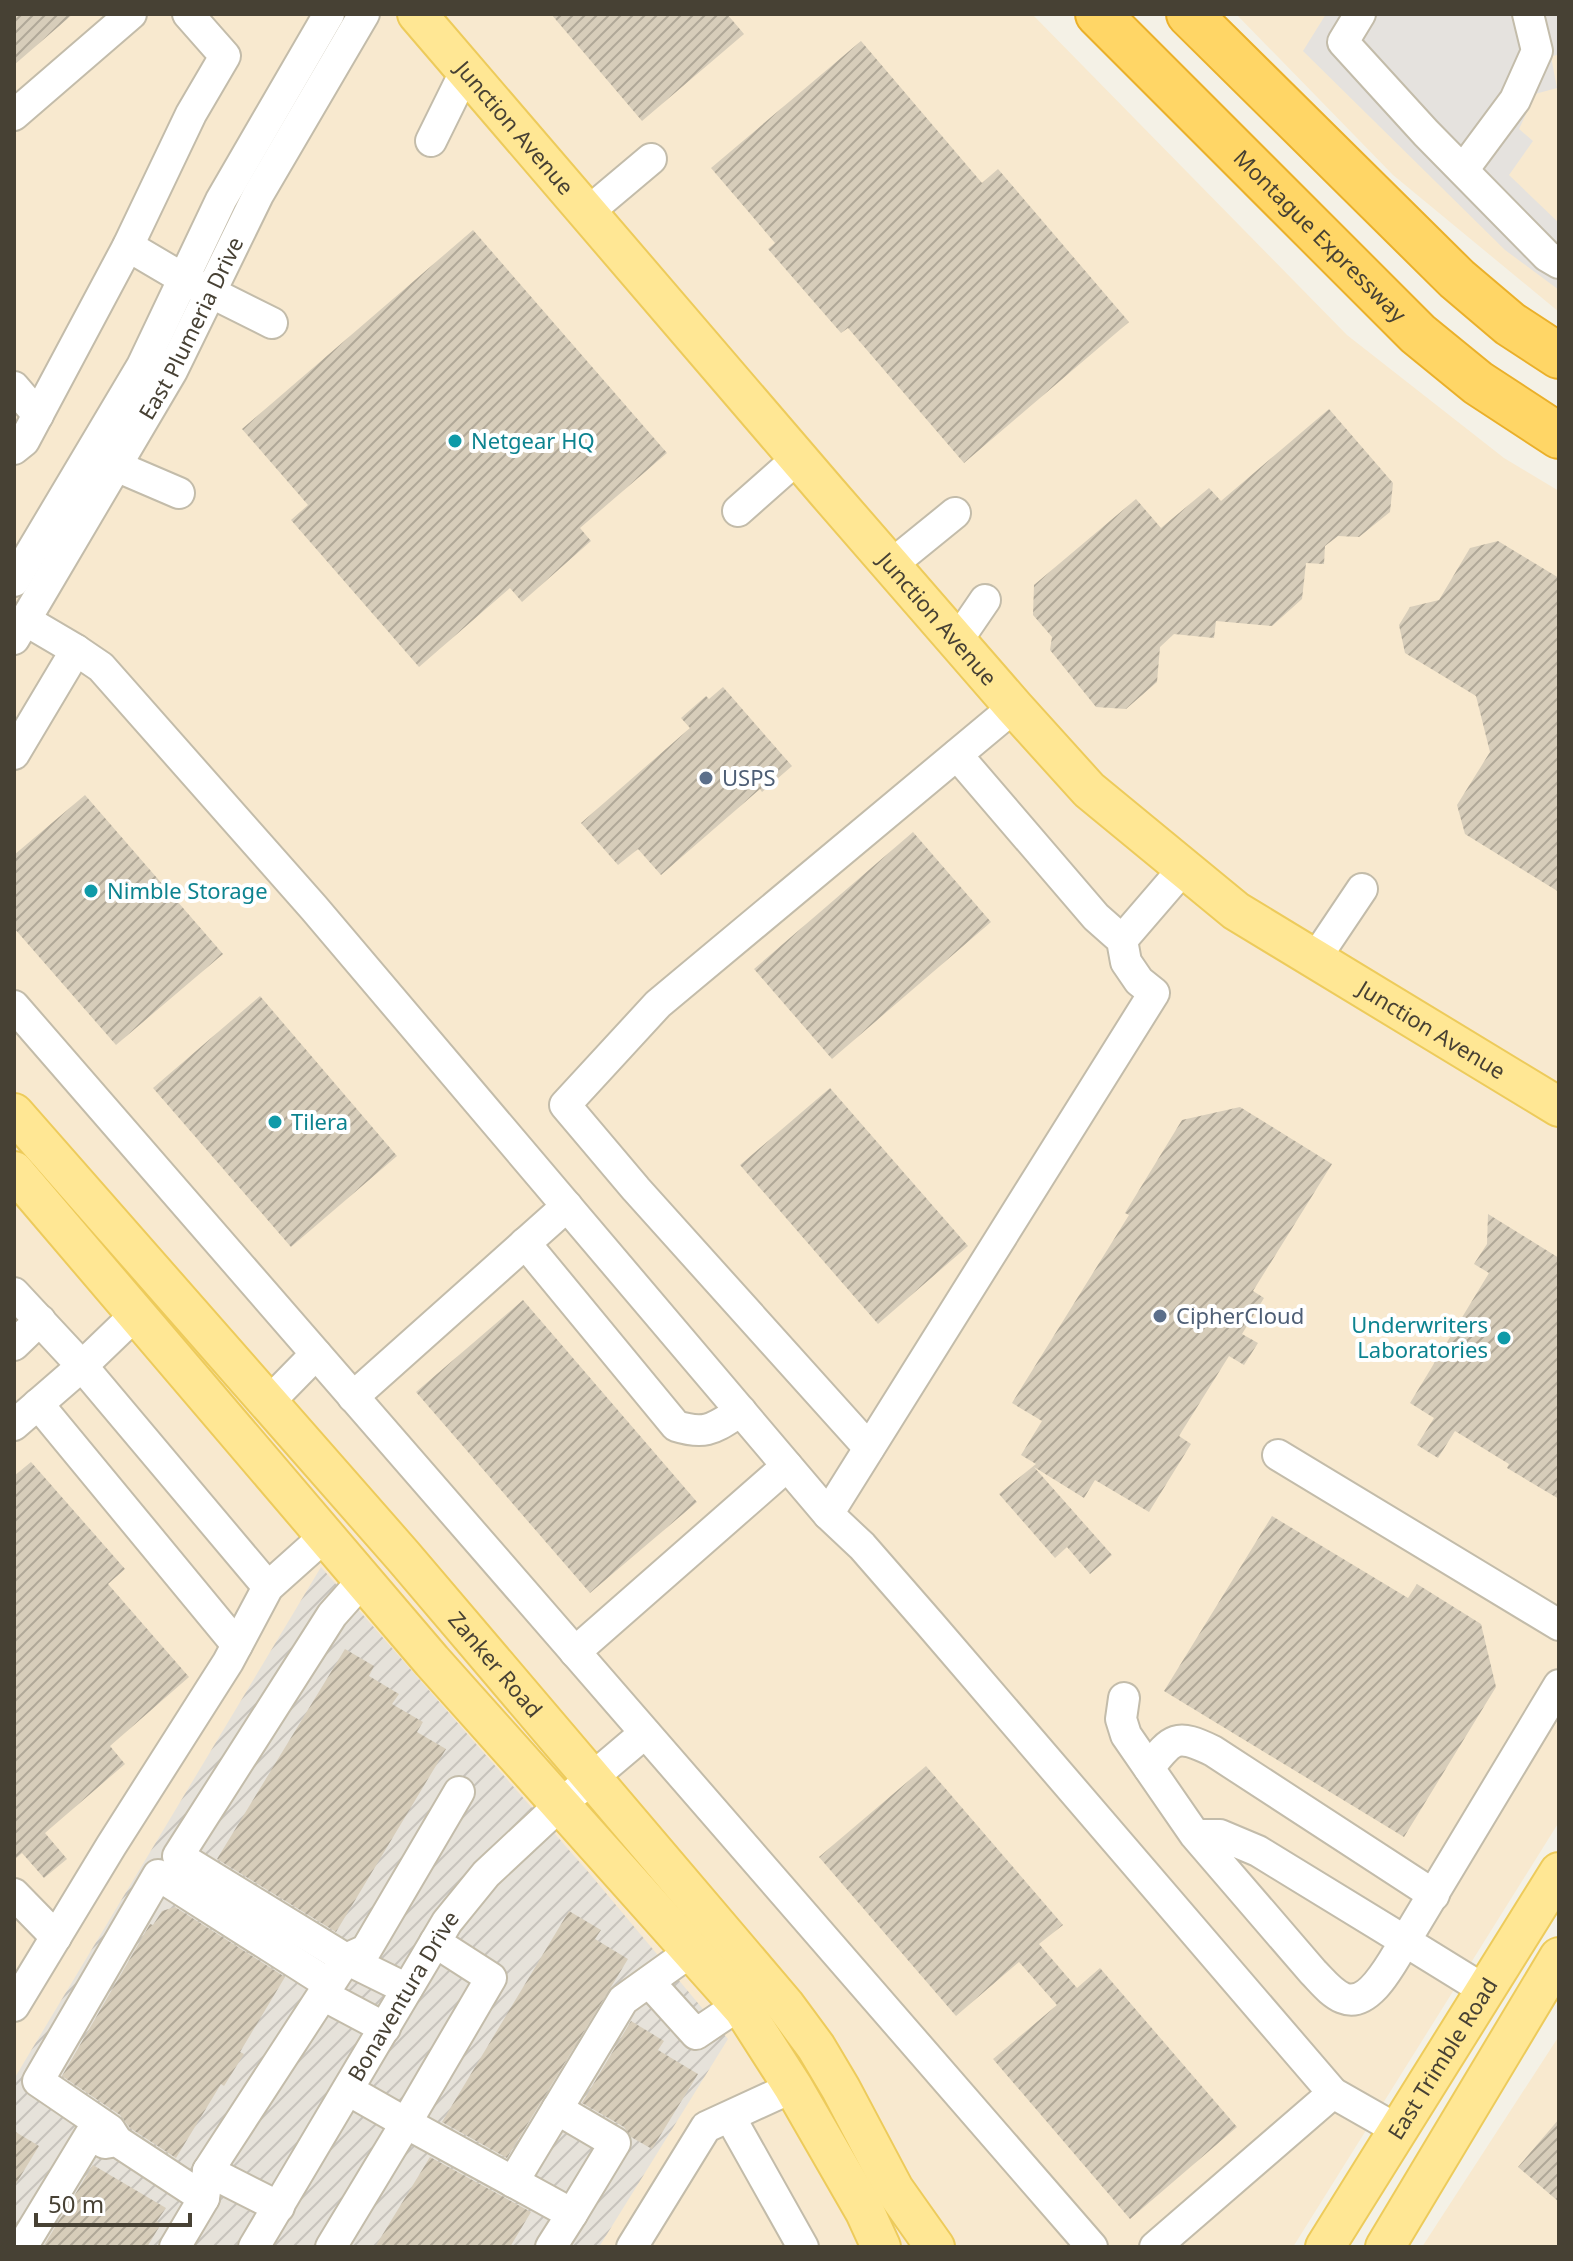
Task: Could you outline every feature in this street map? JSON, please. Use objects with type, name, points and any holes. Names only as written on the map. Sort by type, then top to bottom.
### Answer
[{"type":"highway","name":"Montague Expressway","points":[[1098,14],[1418,334],[1478,383],[1559,436]]},
{"type":"highway","points":[[1189,14],[1457,279],[1510,324],[1559,356]]},
{"type":"main road","name":"Junction Avenue","points":[[417,14],[1089,790],[1236,911],[1559,1107]]},
{"type":"main road","name":"Zanker Road","points":[[14,1113],[403,1556],[785,2005],[816,2047],[841,2089],[894,2189],[935,2247]]},
{"type":"main road","name":"Zanker Road","points":[[14,1171],[363,1580],[739,2005],[793,2087],[865,2212],[881,2247]]},
{"type":"main road","name":"East Trimble Road","points":[[1325,2247],[1559,1872]]},
{"type":"main road","name":"East Trimble Road","points":[[1385,2247],[1559,1957]]},
{"type":"street","points":[[14,115],[131,14]]},
{"type":"street","points":[[14,449],[24,441],[38,415],[128,246],[191,114],[225,56],[188,14]]},
{"type":"street","name":"East Plumeria Drive","points":[[21,604],[116,466],[172,371],[221,200],[329,14]]},
{"type":"street","name":"East Plumeria Drive","points":[[21,604],[142,366],[258,195],[364,14]]},
{"type":"street","points":[[1360,14],[1343,42],[1547,256],[1559,263]]},
{"type":"street","points":[[1463,170],[1515,100],[1537,51],[1528,14]]},
{"type":"street","points":[[431,141],[466,70]]},
{"type":"street","points":[[588,212],[651,159]]},
{"type":"street","points":[[128,246],[197,286],[272,323]]},
{"type":"street","points":[[14,387],[38,415]]},
{"type":"street","points":[[738,511],[799,457]]},
{"type":"street","points":[[116,466],[179,493]]},
{"type":"street","points":[[891,565],[955,513]]},
{"type":"street","points":[[957,641],[985,600]]},
{"type":"street","points":[[21,604],[101,667],[283,874],[828,1514],[862,1546],[903,1593],[1333,2093],[1398,2130]]},
{"type":"street","points":[[14,754],[76,650]]},
{"type":"street","points":[[869,1448],[636,1189],[565,1105],[658,1004],[1014,707]]},
{"type":"street","points":[[828,1514],[1154,993],[1139,981],[1126,962],[1122,940],[1096,917],[957,755]]},
{"type":"street","points":[[1122,940],[1184,868]]},
{"type":"street","points":[[1315,959],[1362,889]]},
{"type":"street","points":[[14,1006],[1092,2247]]},
{"type":"street","points":[[353,1397],[567,1206]]},
{"type":"street","points":[[525,1243],[676,1426],[697,1431],[713,1428],[741,1411]]},
{"type":"street","points":[[14,1293],[82,1366],[268,1587]]},
{"type":"street","points":[[14,1425],[136,1314]]},
{"type":"street","points":[[14,1345],[40,1320]]},
{"type":"street","points":[[268,1403],[316,1354]]},
{"type":"street","points":[[38,1404],[237,1645]]},
{"type":"street","points":[[1278,1455],[1559,1625]]},
{"type":"street","points":[[575,1652],[787,1466]]},
{"type":"street","points":[[17,1993],[56,1937],[237,1645],[268,1587],[325,1536]]},
{"type":"street","points":[[363,1580],[332,1615],[178,1856],[346,1959],[407,1989]]},
{"type":"street","points":[[1124,1698],[1121,1719],[1126,1735],[1195,1835],[1313,1972],[1335,1994],[1356,2000],[1373,1990],[1405,1941],[1559,1685]]},
{"type":"street","name":"Bonaventura Drive","points":[[254,2247],[460,1904],[486,1874],[560,1805],[645,1733]]},
{"type":"street","points":[[1149,1768],[1167,1744],[1193,1741],[1434,1895]]},
{"type":"street","points":[[175,2247],[206,2185],[326,1990],[346,1959],[366,1950],[459,1792]]},
{"type":"street","points":[[1195,1835],[1220,1835],[1258,1851],[1486,1991]]},
{"type":"street","points":[[279,2207],[206,2185],[117,2141],[110,2130],[38,2081],[158,1875],[385,2028]]},
{"type":"street","points":[[14,1894],[56,1937]]},
{"type":"street","points":[[331,2247],[491,1978],[435,1942]]},
{"type":"street","points":[[513,2182],[623,2000],[690,1952]]},
{"type":"street","points":[[649,1982],[696,2034],[739,2005]]},
{"type":"street","points":[[632,2247],[706,2127],[793,2087]]},
{"type":"street","points":[[348,2090],[572,2214]]},
{"type":"street","points":[[1155,2247],[1333,2093]]},
{"type":"street","points":[[551,2247],[615,2143],[557,2109]]},
{"type":"street","points":[[730,2117],[803,2247]]},
{"type":"street","points":[[22,2247],[90,2135],[105,2143],[117,2141]]},
{"type":"shaded area","points":[[14,14],[1032,14],[1347,335],[1504,458],[1559,491],[1559,1822],[1293,2247],[14,2247]]},
{"type":"shaded area","points":[[1236,14],[1559,14],[1559,312],[1393,175]]},
{"type":"shaded area","points":[[1326,14],[1559,14],[1559,54],[1551,57],[1557,88],[1524,97],[1526,114],[1519,129],[1533,141],[1509,175],[1559,223],[1559,290],[1505,250],[1303,51]]},
{"type":"shaded area","points":[[321,1567],[590,1874],[728,2039],[599,2247],[14,2247],[14,2079]]},
{"type":"shaded area","points":[[1559,2036],[1559,2247],[1422,2247]]},
{"type":"building","points":[[14,14],[73,14],[14,65]]},
{"type":"building","points":[[551,14],[727,14],[744,34],[642,121]]},
{"type":"building","points":[[861,41],[982,183],[998,169],[1129,322],[964,463],[848,328],[841,333],[768,249],[775,243],[711,168]]},
{"type":"building","name":"Netgear HQ","points":[[473,230],[667,453],[580,528],[591,541],[522,602],[510,588],[419,667],[291,520],[308,505],[242,429]]},
{"type":"building","points":[[1329,409],[1393,483],[1390,512],[1359,537],[1338,536],[1325,546],[1324,564],[1306,563],[1302,599],[1272,626],[1216,621],[1214,638],[1174,634],[1160,647],[1157,682],[1126,709],[1096,707],[1050,650],[1052,637],[1033,615],[1034,585],[1136,499],[1161,528],[1209,488],[1221,501]]},
{"type":"building","points":[[1498,541],[1559,578],[1559,892],[1465,834],[1457,805],[1490,752],[1476,696],[1405,653],[1399,625],[1410,607],[1439,600],[1470,548]]},
{"type":"building","name":"USPS","points":[[723,687],[792,766],[762,792],[760,789],[661,875],[638,849],[618,865],[581,823],[690,728],[681,718],[706,696],[709,699]]},
{"type":"building","name":"Nimble Storage","points":[[85,795],[223,954],[116,1045],[14,928],[14,855]]},
{"type":"building","points":[[913,832],[991,922],[832,1059],[754,969]]},
{"type":"building","name":"Tilera","points":[[260,996],[397,1156],[291,1247],[153,1088]]},
{"type":"building","points":[[830,1088],[968,1246],[878,1324],[740,1165]]},
{"type":"building","name":"CipherCloud","points":[[1240,1107],[1332,1164],[1253,1291],[1264,1298],[1242,1334],[1258,1343],[1244,1365],[1229,1356],[1179,1436],[1191,1444],[1149,1512],[1095,1480],[1084,1498],[1034,1467],[1112,1555],[1090,1574],[1067,1547],[1055,1558],[999,1494],[1036,1464],[1021,1455],[1042,1421],[1012,1403],[1129,1215],[1125,1213],[1182,1120]]},
{"type":"building","name":"Underwriters Laboratories","points":[[1488,1214],[1559,1258],[1559,1499],[1507,1468],[1509,1464],[1455,1431],[1438,1458],[1417,1445],[1434,1418],[1410,1403],[1489,1273],[1474,1264],[1487,1244]]},
{"type":"building","points":[[523,1300],[697,1502],[590,1593],[416,1392]]},
{"type":"building","points":[[31,1462],[125,1569],[108,1584],[189,1677],[110,1746],[125,1764],[45,1833],[67,1859],[44,1878],[22,1853],[14,1860],[14,1476]]},
{"type":"building","points":[[1272,1516],[1408,1598],[1417,1584],[1481,1624],[1496,1687],[1404,1837],[1164,1691]]},
{"type":"building","points":[[345,1649],[374,1666],[369,1676],[399,1694],[392,1704],[423,1722],[417,1732],[446,1749],[336,1932],[217,1859]]},
{"type":"building","points":[[926,1766],[1063,1925],[1039,1944],[1077,1988],[1100,1968],[1237,2127],[1130,2219],[993,2059],[1057,2005],[1019,1962],[956,2016],[819,1857]]},
{"type":"building","points":[[175,1907],[285,1977],[240,2052],[244,2054],[224,2086],[221,2084],[176,2158],[130,2128],[120,2115],[62,2076],[150,1924],[153,1925],[162,1911]]},
{"type":"building","points":[[569,1911],[601,1930],[595,1939],[628,1959],[507,2158],[442,2122]]},
{"type":"building","points":[[631,2021],[664,2041],[658,2050],[698,2074],[652,2149],[631,2137],[624,2127],[582,2103]]},
{"type":"building","points":[[1559,2119],[1559,2202],[1518,2167]]},
{"type":"building","points":[[14,2131],[39,2146],[14,2187]]},
{"type":"building","points":[[430,2157],[531,2212],[510,2247],[375,2247]]},
{"type":"building","points":[[93,2165],[166,2208],[157,2221],[161,2224],[147,2247],[43,2247]]},
{"type":"place","name":"Netgear HQ","points":[[455,441]]},
{"type":"place","name":"USPS","points":[[706,778]]},
{"type":"place","name":"Nimble Storage","points":[[91,891]]},
{"type":"place","name":"Tilera","points":[[275,1122]]},
{"type":"place","name":"CipherCloud","points":[[1160,1316]]},
{"type":"place","name":"Underwriters Laboratories","points":[[1504,1338]]}]
